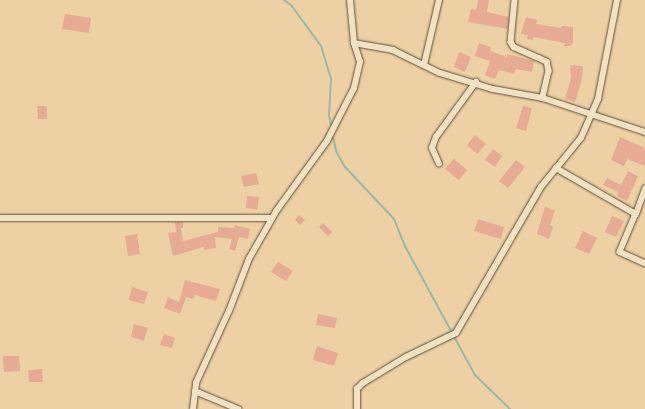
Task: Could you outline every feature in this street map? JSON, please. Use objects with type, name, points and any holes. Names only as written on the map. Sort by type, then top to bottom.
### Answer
[{"type":"street","points":[[193,409],[195,391],[249,259],[272,218],[327,141],[341,116],[358,75],[360,62],[354,43],[350,0]]},
{"type":"street","points":[[424,65],[439,0]]},
{"type":"street","points":[[515,0],[511,42],[514,47],[547,62],[549,71],[543,98]]},
{"type":"street","points":[[357,409],[357,389],[363,383],[406,357],[456,333],[541,187],[581,138],[593,114],[602,80],[617,0]]},
{"type":"street","points":[[354,43],[393,50],[440,73],[476,82],[493,89],[543,98],[645,132]]},
{"type":"street","points":[[438,164],[432,148],[436,138],[476,82]]},
{"type":"street","points":[[556,168],[636,214]]},
{"type":"street","points":[[645,189],[620,252],[645,263]]},
{"type":"street","points":[[0,218],[272,218]]},
{"type":"street","points":[[195,391],[238,409]]},
{"type":"building","points":[[478,0],[489,0],[487,12],[509,17],[508,29],[468,22],[471,9],[476,10]]},
{"type":"building","points":[[65,14],[91,18],[89,33],[62,29]]},
{"type":"building","points":[[526,17],[537,20],[536,24],[561,28],[561,26],[573,27],[573,43],[570,46],[564,46],[565,43],[533,37],[533,40],[527,39],[528,35],[521,34]]},
{"type":"building","points":[[479,43],[491,47],[490,51],[507,57],[507,54],[534,61],[532,72],[516,69],[514,74],[499,70],[495,79],[485,75],[490,61],[475,56]]},
{"type":"building","points":[[459,52],[471,57],[465,72],[454,67]]},
{"type":"building","points":[[570,65],[583,66],[582,79],[575,102],[565,99],[571,78]]},
{"type":"building","points":[[37,106],[47,106],[47,119],[38,119]]},
{"type":"building","points":[[523,106],[532,108],[526,131],[516,128]]},
{"type":"building","points":[[475,135],[486,144],[477,154],[467,145]]},
{"type":"building","points":[[620,137],[645,148],[645,166],[627,159],[624,166],[611,160]]},
{"type":"building","points":[[493,149],[502,156],[495,167],[485,160]]},
{"type":"building","points":[[454,159],[467,170],[459,180],[445,169]]},
{"type":"building","points":[[516,160],[525,167],[508,188],[499,181]]},
{"type":"building","points":[[628,171],[638,176],[627,201],[617,196],[618,192],[603,185],[607,178],[621,185]]},
{"type":"building","points":[[256,173],[259,184],[244,187],[241,176]]},
{"type":"building","points":[[247,196],[259,197],[257,210],[246,208]]},
{"type":"building","points":[[545,207],[555,210],[550,225],[553,227],[549,239],[537,234]]},
{"type":"building","points":[[299,215],[305,220],[300,225],[295,220]]},
{"type":"building","points":[[612,216],[624,221],[616,237],[605,232]]},
{"type":"building","points":[[478,219],[504,227],[501,239],[474,231]]},
{"type":"building","points":[[175,222],[183,222],[183,228],[181,228],[183,241],[218,232],[218,227],[234,228],[235,225],[250,229],[248,239],[239,237],[235,251],[229,249],[232,239],[215,237],[216,248],[204,250],[204,247],[173,256],[168,233],[176,232]]},
{"type":"building","points":[[323,223],[332,232],[328,236],[319,227]]},
{"type":"building","points":[[583,231],[597,238],[589,254],[575,248]]},
{"type":"building","points":[[137,234],[140,254],[128,256],[125,236]]},
{"type":"building","points":[[278,262],[293,271],[286,281],[271,272]]},
{"type":"building","points":[[185,280],[220,289],[216,301],[195,295],[193,299],[186,297],[180,314],[164,308],[168,297],[179,302]]},
{"type":"building","points":[[132,287],[148,292],[144,304],[129,300]]},
{"type":"building","points":[[318,314],[337,318],[335,328],[316,325]]},
{"type":"building","points":[[134,324],[148,328],[144,341],[131,337]]},
{"type":"building","points":[[164,334],[175,338],[172,348],[160,345]]},
{"type":"building","points":[[317,346],[338,353],[334,366],[313,360]]},
{"type":"building","points":[[3,356],[19,356],[20,371],[4,372]]},
{"type":"building","points":[[42,369],[43,382],[29,382],[28,370]]},
{"type":"waterway","points":[[284,0],[291,5],[321,46],[331,78],[329,116],[332,128]]},
{"type":"waterway","points":[[332,133],[336,151],[345,167],[394,219],[406,248],[475,375],[510,409]]}]
